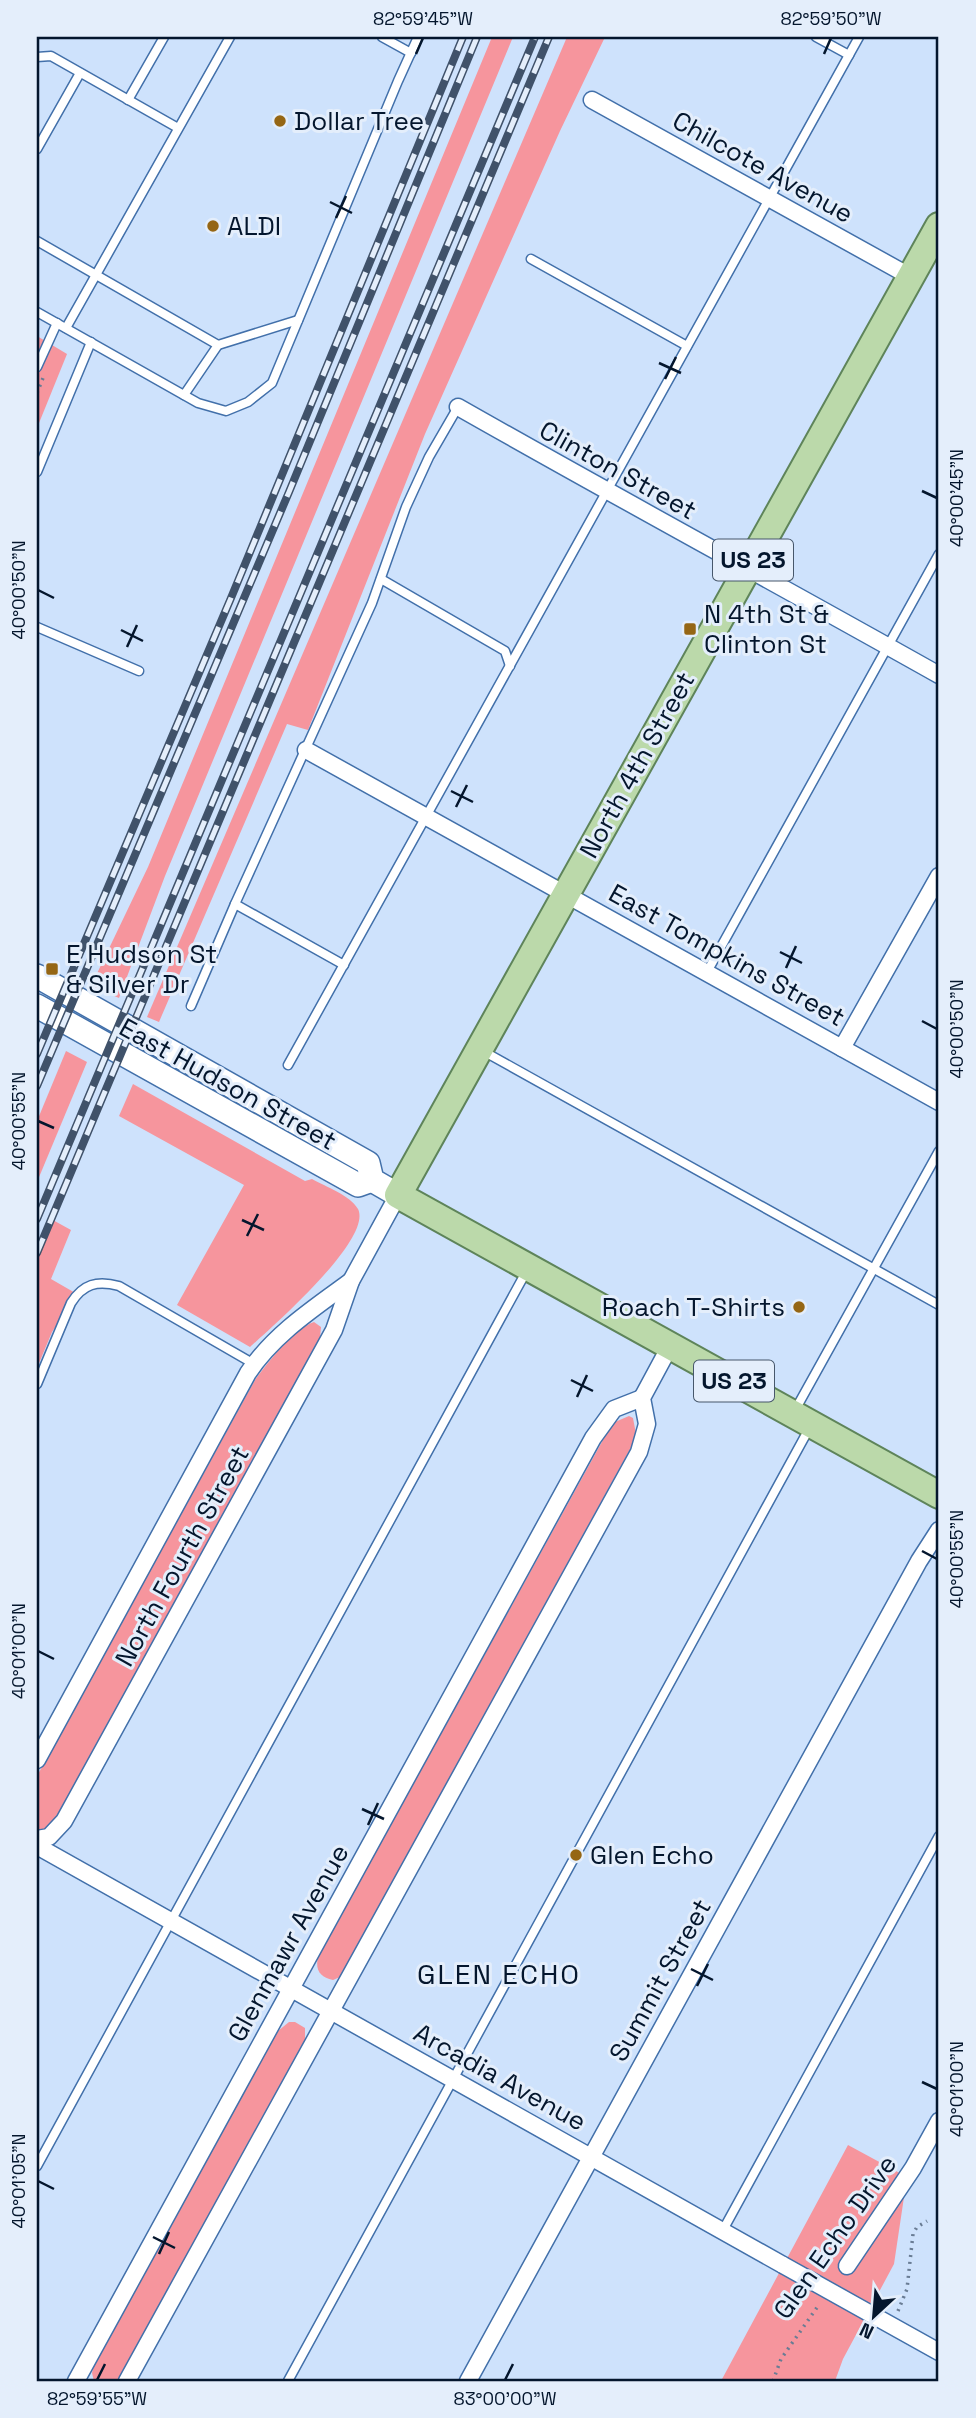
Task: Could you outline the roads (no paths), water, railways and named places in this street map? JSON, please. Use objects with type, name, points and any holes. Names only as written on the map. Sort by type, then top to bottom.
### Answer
[{"type":"main road","name":"North 4th Street","points":[[398,1195],[939,226]]},
{"type":"main road","name":"East Hudson Street","points":[[37,976],[368,1163],[372,1180],[398,1195],[939,1495]]},
{"type":"main road","name":"East Hudson Street","points":[[37,1006],[358,1185],[372,1180]]},
{"type":"street","name":"Chilcote Avenue","points":[[592,100],[911,277]]},
{"type":"street","name":"Clinton Street","points":[[458,407],[939,675]]},
{"type":"street","name":"East Tompkins Street","points":[[306,750],[939,1102]]},
{"type":"street","points":[[842,1048],[939,876]]},
{"type":"street","name":"North Fourth Street","points":[[37,1839],[49,1837],[64,1821],[334,1330],[351,1281],[398,1195]]},
{"type":"street","name":"North Fourth Street","points":[[37,1760],[254,1364],[299,1319],[351,1281]]},
{"type":"street","points":[[127,2381],[639,1451],[648,1424],[642,1398],[670,1346]]},
{"type":"street","name":"Glenmawr Avenue","points":[[76,2381],[593,1438],[614,1409],[642,1398]]},
{"type":"street","name":"Summit Street","points":[[468,2381],[919,1561],[939,1530]]},
{"type":"street","name":"Arcadia Avenue","points":[[37,1846],[939,2352]]},
{"type":"street","name":"Glen Echo Drive","points":[[847,2266],[913,2168],[939,2121]]},
{"type":"lane","points":[[128,100],[164,37]]},
{"type":"lane","points":[[37,367],[96,275],[230,37]]},
{"type":"lane","points":[[382,37],[411,53]]},
{"type":"lane","points":[[37,312],[198,404],[226,411],[248,402],[272,383],[418,37]]},
{"type":"lane","points":[[816,37],[849,55]]},
{"type":"lane","points":[[288,1065],[859,37]]},
{"type":"lane","points":[[37,57],[51,56],[178,128]]},
{"type":"lane","points":[[37,149],[80,73]]},
{"type":"lane","points":[[37,241],[218,345]]},
{"type":"lane","points":[[531,259],[687,346]]},
{"type":"lane","points":[[184,395],[218,345],[298,320]]},
{"type":"lane","points":[[37,472],[91,342]]},
{"type":"lane","points":[[191,1006],[372,603],[406,506],[429,457],[458,407]]},
{"type":"lane","points":[[707,972],[939,554]]},
{"type":"lane","points":[[381,579],[505,651],[509,666]]},
{"type":"lane","points":[[37,627],[139,671]]},
{"type":"lane","points":[[235,904],[344,965]]},
{"type":"lane","points":[[480,1049],[939,1305]]},
{"type":"lane","points":[[288,2381],[453,2079],[802,1419],[874,1268],[939,1151]]},
{"type":"lane","points":[[37,2166],[528,1269]]},
{"type":"lane","points":[[37,1384],[71,1303],[86,1287],[96,1283],[119,1286],[254,1364]]},
{"type":"lane","points":[[723,2230],[939,1836]]},
{"type":"railway","points":[[37,1054],[231,598],[463,37]]},
{"type":"railway","points":[[37,1086],[289,492],[477,37]]},
{"type":"railway","points":[[37,1219],[535,37]]},
{"type":"railway","points":[[37,1253],[549,37]]},
{"type":"place","name":"Dollar Tree","points":[[280,121]]},
{"type":"place","name":"ALDI","points":[[213,226]]},
{"type":"place","name":"N 4th St & Clinton St","points":[[690,629]]},
{"type":"place","name":"E Hudson St & Silver Dr","points":[[52,969]]},
{"type":"place","name":"Roach T-Shirts","points":[[799,1307]]},
{"type":"place","name":"Glen Echo","points":[[576,1855]]},
{"type":"district","name":"GLEN ECHO","points":[[499,1974]]}]
